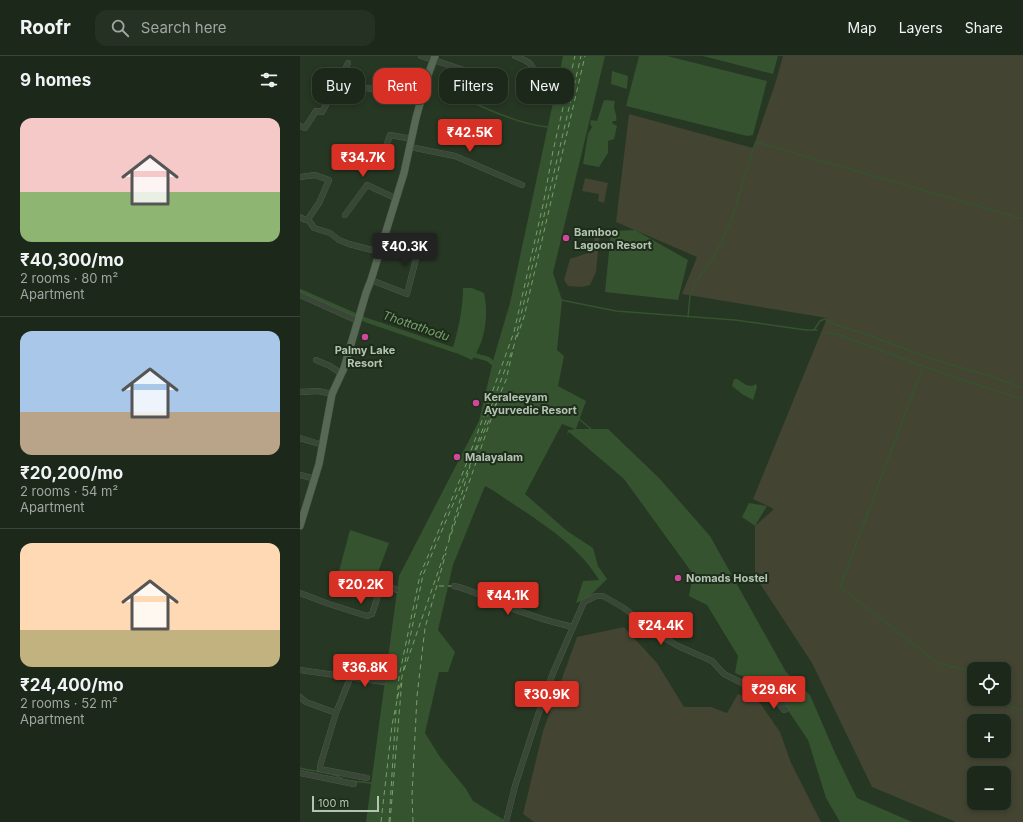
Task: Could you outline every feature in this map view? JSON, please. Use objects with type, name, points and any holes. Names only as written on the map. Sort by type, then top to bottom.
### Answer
[{"type":"main road","points":[[431,68],[434,58]]},
{"type":"main road","points":[[300,526],[315,479],[332,394],[342,374],[366,293],[372,280],[397,199],[420,104]]},
{"type":"street","points":[[421,56],[434,58],[462,68]]},
{"type":"street","points":[[515,56],[526,60],[533,68]]},
{"type":"street","points":[[346,68],[348,63]]},
{"type":"street","points":[[300,126],[305,128],[316,111],[322,112],[327,104]]},
{"type":"street","points":[[385,150],[390,134],[411,143],[455,156],[522,185]]},
{"type":"street","points":[[300,177],[315,175],[329,180],[319,203],[308,220]]},
{"type":"street","points":[[345,215],[367,186],[397,199]]},
{"type":"street","points":[[300,217],[308,220],[314,228],[330,233],[339,240],[349,244],[399,253],[401,245],[418,252],[406,294],[372,280]]},
{"type":"street","points":[[300,295],[359,318]]},
{"type":"street","points":[[316,360],[330,366],[342,374]]},
{"type":"street","points":[[300,392],[318,391],[332,394]]},
{"type":"street","points":[[300,438],[323,445]]},
{"type":"street","points":[[300,475],[315,479]]},
{"type":"street","points":[[300,593],[367,616],[372,614],[379,589],[382,584],[397,590]]},
{"type":"street","points":[[454,586],[473,591],[485,598],[548,621],[573,627]]},
{"type":"street","points":[[506,822],[515,786],[553,673],[584,602],[596,596],[603,596],[624,608],[653,631],[678,646],[712,661],[724,674],[758,691],[766,691],[773,696],[784,710],[786,709]]},
{"type":"street","points":[[300,670],[384,682]]},
{"type":"street","points":[[349,678],[336,713],[320,769],[367,778]]},
{"type":"street","points":[[300,697],[306,702],[336,713]]},
{"type":"street","points":[[300,773],[354,784]]},
{"type":"shaded area","points":[[563,56],[605,56],[553,273],[562,300],[557,350],[564,356],[558,386],[586,401],[576,429],[608,429],[659,478],[710,536],[786,672],[810,695],[835,753],[857,798],[912,822],[840,822],[826,798],[808,740],[773,688],[735,673],[738,656],[707,605],[689,596],[693,574],[624,479],[569,432],[567,435],[568,430],[575,429],[562,424],[525,494],[567,531],[593,548],[598,566],[607,579],[587,599],[576,603],[583,581],[599,580],[589,566],[578,553],[551,530],[485,486],[453,565],[438,630],[455,652],[448,672],[439,672],[425,733],[440,757],[466,789],[473,801],[504,820],[504,822],[366,822],[399,576],[479,421],[494,357],[510,303],[553,104],[574,104],[574,68],[560,68]]},
{"type":"shaded area","points":[[639,56],[667,56],[767,81],[753,135],[747,136],[626,106]]},
{"type":"shaded area","points":[[703,56],[778,56],[773,74]]},
{"type":"shaded area","points":[[783,56],[1023,56],[1023,822],[956,822],[872,787],[812,663],[755,576],[755,526],[774,509],[753,499],[827,318],[682,294],[697,257],[616,222],[629,114],[753,148]]},
{"type":"shaded area","points":[[612,71],[628,76],[627,89],[611,84]]},
{"type":"shaded area","points":[[604,100],[615,101],[614,107],[616,121],[613,121],[612,123],[617,126],[614,139],[608,141],[608,153],[599,167],[583,164],[588,134],[592,127],[590,124],[591,120],[597,121]]},
{"type":"shaded area","points":[[585,178],[608,183],[604,203],[598,201],[599,194],[582,191]]},
{"type":"shaded area","points":[[635,230],[688,260],[678,300],[605,292],[611,231]]},
{"type":"shaded area","points":[[600,232],[596,272],[590,285],[582,287],[568,286],[564,280],[570,259],[591,252],[596,233]]},
{"type":"shaded area","points":[[463,288],[472,288],[484,293],[485,301],[485,328],[480,345],[472,360],[452,351],[460,320]]},
{"type":"shaded area","points":[[734,379],[737,379],[746,385],[752,386],[756,384],[757,387],[753,400],[732,386]]},
{"type":"shaded area","points":[[749,503],[767,506],[755,526],[742,517]]},
{"type":"shaded area","points":[[350,530],[389,543],[374,583],[338,575]]},
{"type":"shaded area","points":[[624,627],[657,663],[684,707],[711,707],[727,713],[738,694],[760,703],[780,732],[791,763],[821,822],[534,822],[523,814],[543,731],[577,637]]},
{"type":"waterway","points":[[477,104],[508,118],[537,126],[547,127]]},
{"type":"waterway","points":[[688,317],[690,296],[697,280],[715,255],[732,218],[756,142],[1023,219]]},
{"type":"waterway","name":"Thottathodu","points":[[300,291],[366,320],[457,351]]},
{"type":"waterway","points":[[561,300],[616,311],[735,320],[806,330],[817,330]]},
{"type":"waterway","points":[[814,330],[820,321],[825,319],[836,325],[868,335],[935,360],[990,376],[1023,388]]},
{"type":"waterway","points":[[824,332],[839,335],[953,377],[1023,399]]},
{"type":"waterway","name":"Thottathodu","points":[[470,354],[488,359],[497,367]]},
{"type":"waterway","points":[[923,366],[840,587],[938,663],[967,670]]},
{"type":"waterway","points":[[578,418],[592,430]]},
{"type":"waterway","points":[[1010,706],[1023,711]]},
{"type":"waterway","points":[[300,768],[328,773],[344,780]]},
{"type":"waterway","points":[[351,781],[371,783]]},
{"type":"ferry route","points":[[397,699],[399,677],[420,575],[464,470],[514,332],[575,56]]},
{"type":"ferry route","points":[[381,822],[392,725],[423,575],[506,380],[581,56]]},
{"type":"ferry route","points":[[517,337],[524,317],[585,56]]},
{"type":"ferry route","points":[[475,450],[513,348]]},
{"type":"ferry route","points":[[404,670],[498,399]]},
{"type":"ferry route","points":[[449,538],[470,466]]},
{"type":"ferry route","points":[[413,822],[412,795],[417,696],[425,628],[446,553]]},
{"type":"ferry route","points":[[439,586],[451,586]]},
{"type":"ferry route","points":[[390,822],[402,680]]},
{"type":"ferry route","points":[[389,822],[396,710]]},
{"type":"place","name":"Bamboo Lagoon Resort","points":[[566,238]]},
{"type":"place","name":"Palmy Lake Resort","points":[[365,337]]},
{"type":"place","name":"Keraleeyam Ayurvedic Resort","points":[[476,403]]},
{"type":"place","name":"Malayalam","points":[[457,457]]},
{"type":"place","name":"Nomads Hostel","points":[[678,578]]}]
